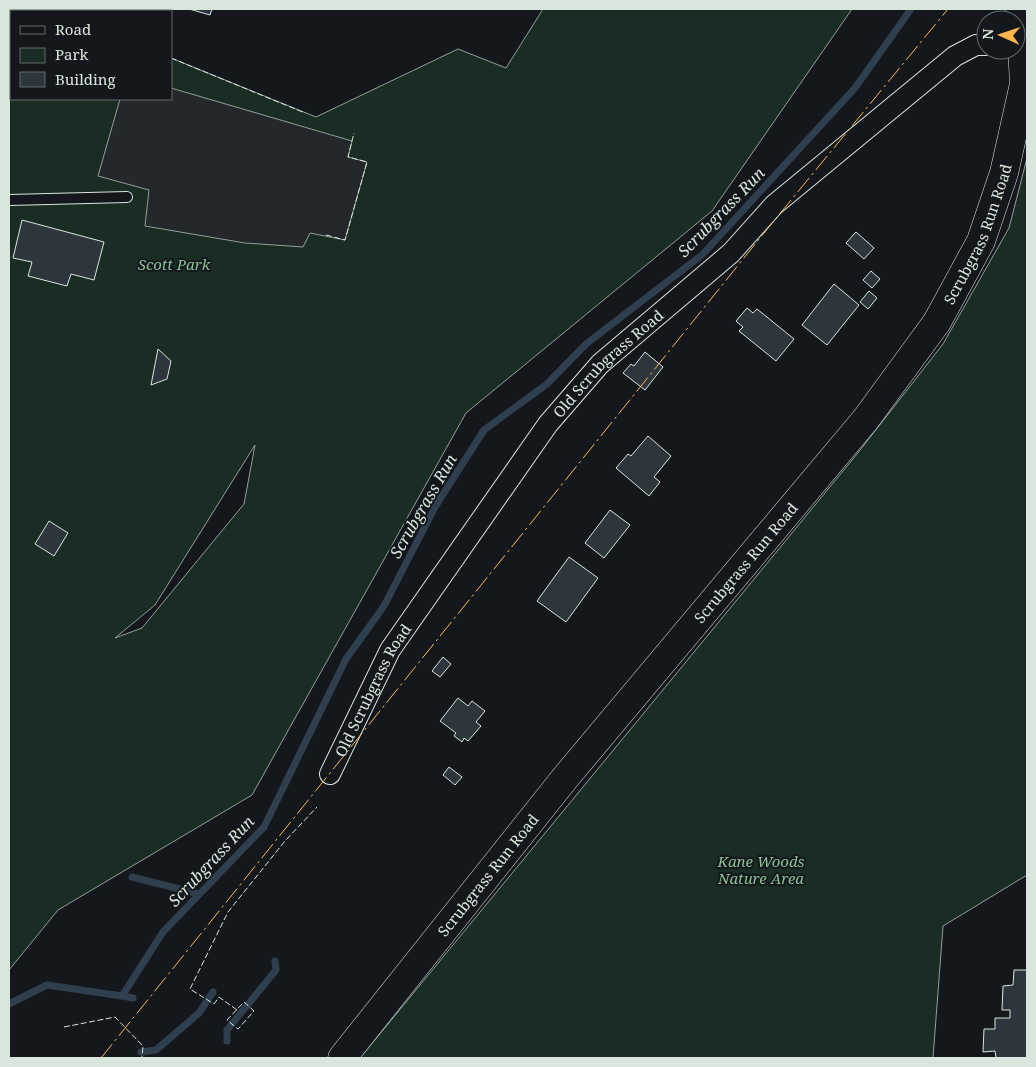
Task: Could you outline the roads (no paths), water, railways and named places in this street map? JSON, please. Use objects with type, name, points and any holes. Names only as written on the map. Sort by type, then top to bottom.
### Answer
[{"type":"street","name":"Old Scrubgrass Road","points":[[330,774],[390,650],[548,424],[600,364],[731,253],[774,205],[955,56],[976,45]]},
{"type":"street","name":"Scrubgrass Run Road","points":[[342,1058],[565,778],[866,419],[937,322],[982,241],[1004,174],[1024,84],[1021,60]]},
{"type":"lane","points":[[9,200],[127,197]]},
{"type":"waterway","name":"Scrubgrass Run","points":[[9,1004],[47,985],[122,996],[163,932],[264,827],[346,659],[384,606],[435,507],[484,430],[547,384],[586,344],[702,255],[855,88],[911,9]]},
{"type":"waterway","points":[[132,877],[199,894]]},
{"type":"waterway","points":[[227,1041],[227,1030],[276,970],[275,961]]},
{"type":"waterway","points":[[141,1052],[156,1050],[199,1013],[213,992]]},
{"type":"waterway","points":[[122,996],[133,998]]},
{"type":"park label","name":"Scott Park","points":[[174,264]]},
{"type":"park label","name":"Kane Woods Nature Area","points":[[761,870]]}]
